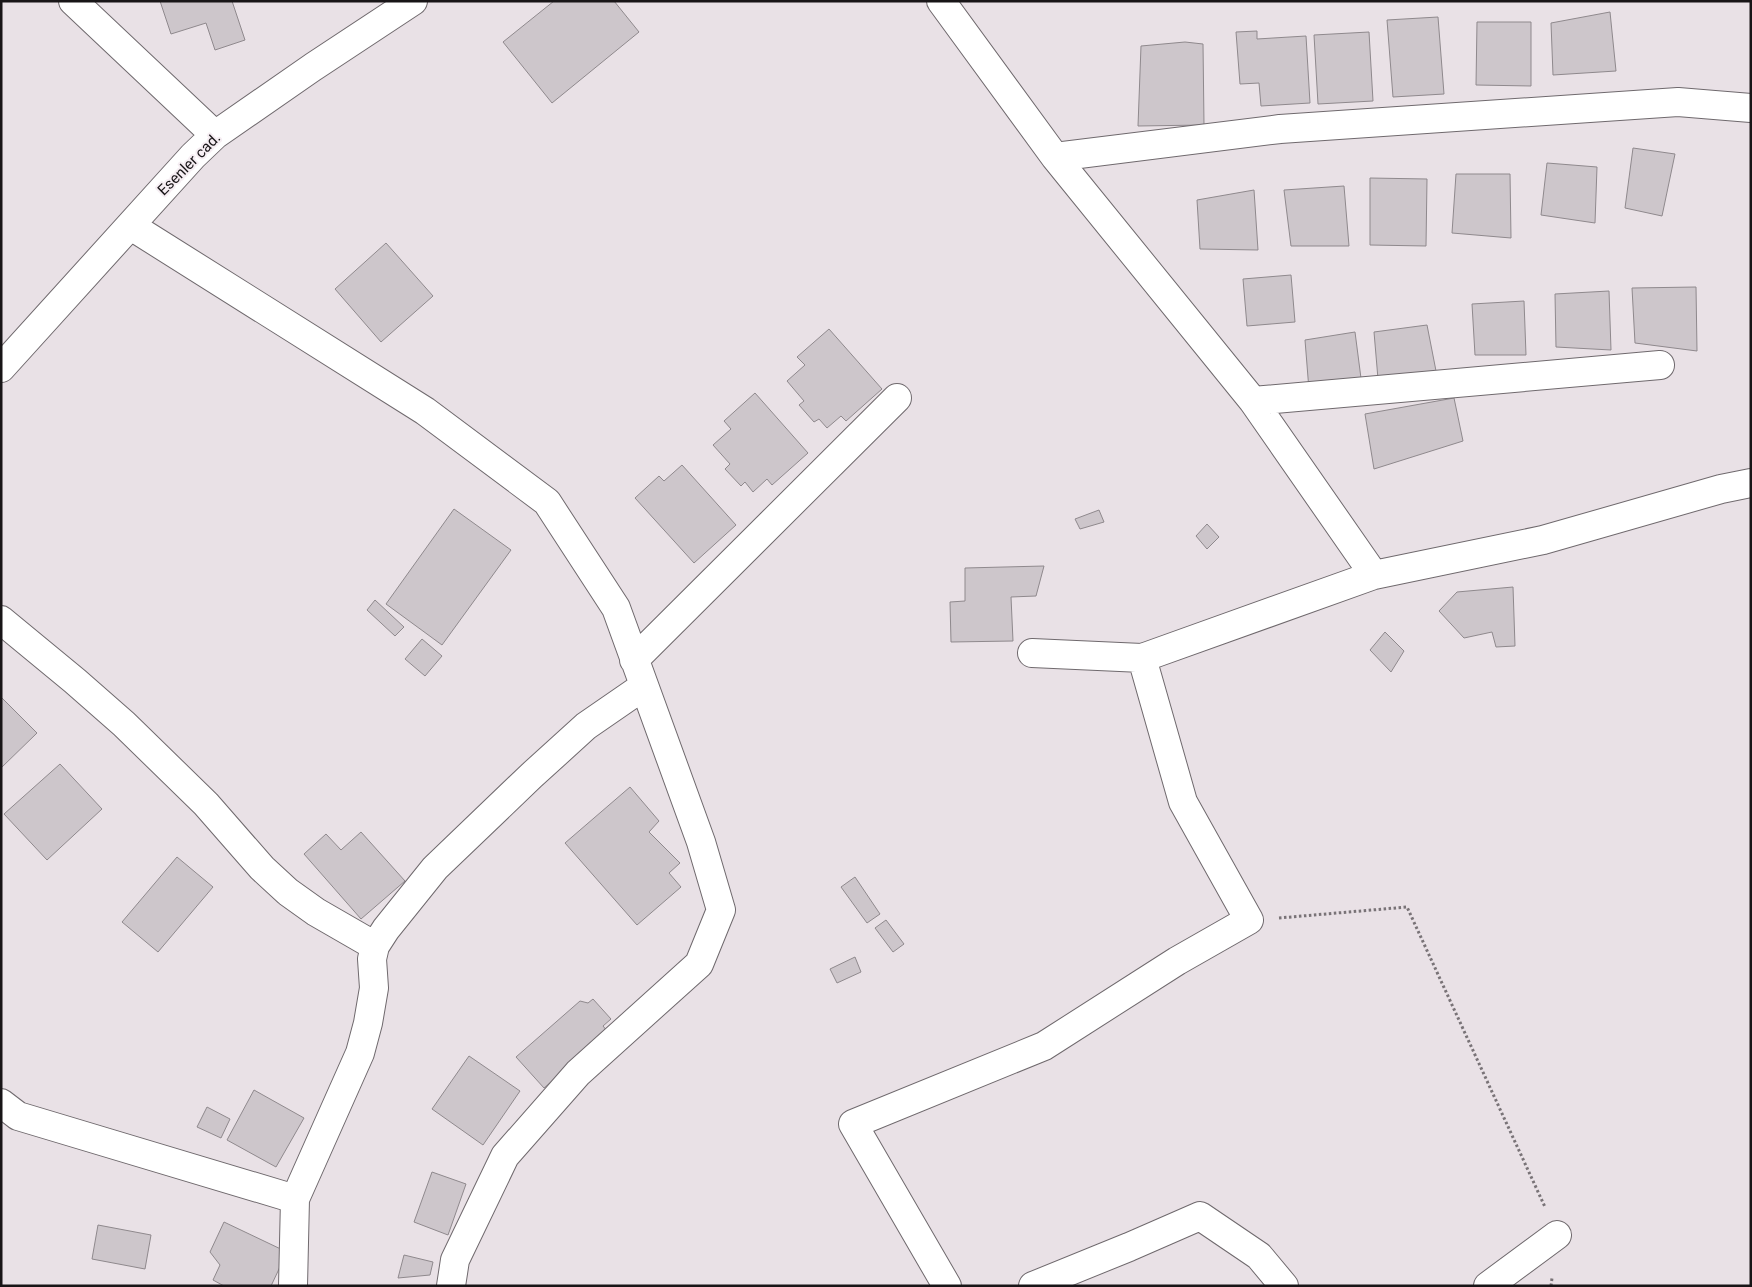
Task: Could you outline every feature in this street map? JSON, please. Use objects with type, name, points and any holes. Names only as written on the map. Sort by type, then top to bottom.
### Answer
[{"type":"street","points":[[73,1],[215,135]]},
{"type":"street","name":"Esenler cad.","points":[[1,368],[193,156],[215,135],[413,1]]},
{"type":"street","points":[[941,1],[1054,158],[1253,402],[1374,575]]},
{"type":"street","points":[[1054,158],[1280,129],[1678,102],[1751,108]]},
{"type":"street","points":[[131,226],[425,411],[547,502],[616,608],[701,842],[721,910],[699,964],[578,1073],[505,1156],[455,1260],[451,1286]]},
{"type":"street","points":[[1253,402],[1660,365]]},
{"type":"street","points":[[634,660],[897,398]]},
{"type":"street","points":[[1032,653],[1142,658],[1374,575],[1543,540],[1721,489],[1751,483]]},
{"type":"street","points":[[1,620],[124,724],[199,797],[262,868],[288,892],[316,912],[375,946]]},
{"type":"street","points":[[947,1286],[853,1124],[1044,1046],[1177,960],[1249,920],[1183,802],[1142,658]]},
{"type":"street","points":[[293,1286],[295,1199],[360,1053],[368,1023],[374,988],[372,959],[375,946],[386,929],[435,868],[586,726],[644,686]]},
{"type":"street","points":[[1,1103],[18,1116],[295,1199]]},
{"type":"street","points":[[1033,1286],[1200,1216],[1258,1256],[1284,1286]]},
{"type":"street","points":[[1488,1286],[1557,1235]]},
{"type":"path","points":[[1249,920],[1407,907],[1557,1235],[1551,1286]]},
{"type":"building","points":[[160,1],[232,1],[245,40],[215,50],[206,23],[171,34]]},
{"type":"building","points":[[554,1],[614,1],[639,32],[552,103],[503,42]]},
{"type":"building","points":[[1610,12],[1616,71],[1553,75],[1551,23]]},
{"type":"building","points":[[1438,17],[1444,94],[1393,97],[1387,20]]},
{"type":"building","points":[[1477,22],[1531,22],[1531,86],[1476,85]]},
{"type":"building","points":[[1257,31],[1257,39],[1306,36],[1310,103],[1261,106],[1259,83],[1240,84],[1236,32]]},
{"type":"building","points":[[1369,32],[1373,101],[1318,104],[1314,35]]},
{"type":"building","points":[[1185,42],[1203,44],[1204,125],[1138,126],[1141,46]]},
{"type":"building","points":[[1633,148],[1675,154],[1662,216],[1625,208]]},
{"type":"building","points":[[1547,163],[1597,167],[1595,223],[1541,215]]},
{"type":"building","points":[[1456,174],[1510,174],[1511,238],[1452,233]]},
{"type":"building","points":[[1370,178],[1427,179],[1426,246],[1370,245]]},
{"type":"building","points":[[1344,186],[1349,246],[1291,246],[1284,190]]},
{"type":"building","points":[[1254,190],[1258,250],[1200,249],[1197,200]]},
{"type":"building","points":[[386,243],[433,296],[381,342],[335,289]]},
{"type":"building","points":[[1291,275],[1295,322],[1247,326],[1243,279]]},
{"type":"building","points":[[1696,287],[1697,351],[1635,343],[1632,288]]},
{"type":"building","points":[[1609,291],[1611,350],[1556,347],[1555,294]]},
{"type":"building","points":[[1524,301],[1526,355],[1475,355],[1472,304]]},
{"type":"building","points":[[1427,325],[1437,376],[1378,379],[1374,332]]},
{"type":"building","points":[[829,329],[882,389],[846,421],[841,416],[827,428],[819,419],[814,422],[799,405],[804,401],[787,381],[805,365],[797,357]]},
{"type":"building","points":[[1355,332],[1362,386],[1309,390],[1305,340]]},
{"type":"building","points":[[755,393],[808,453],[772,485],[767,479],[753,492],[745,482],[741,486],[725,469],[730,464],[713,445],[731,429],[724,421]]},
{"type":"building","points":[[1454,398],[1463,441],[1374,469],[1365,414]]},
{"type":"building","points":[[682,465],[736,525],[694,563],[635,498],[659,476],[664,481]]},
{"type":"building","points":[[454,509],[511,550],[442,645],[386,604]]},
{"type":"building","points":[[1099,510],[1104,522],[1080,529],[1075,519]]},
{"type":"building","points":[[1207,524],[1219,537],[1207,549],[1196,536]]},
{"type":"building","points":[[1044,566],[1036,596],[1011,597],[1013,641],[951,642],[950,602],[965,601],[965,568]]},
{"type":"building","points":[[1513,587],[1515,646],[1496,647],[1492,632],[1464,638],[1439,611],[1457,592]]},
{"type":"building","points":[[375,600],[404,627],[395,636],[367,610]]},
{"type":"building","points":[[1385,632],[1404,651],[1391,672],[1370,650]]},
{"type":"building","points":[[422,639],[442,656],[425,676],[405,659]]},
{"type":"building","points":[[1,698],[37,733],[1,768]]},
{"type":"building","points":[[60,764],[102,809],[47,860],[4,814]]},
{"type":"building","points":[[630,787],[659,821],[649,832],[680,863],[669,873],[681,887],[637,925],[565,843]]},
{"type":"building","points":[[361,832],[405,881],[361,919],[304,854],[326,834],[341,850]]},
{"type":"building","points":[[177,857],[213,887],[158,952],[122,922]]},
{"type":"building","points":[[855,877],[880,914],[867,923],[841,887]]},
{"type":"building","points":[[886,920],[904,944],[893,952],[875,928]]},
{"type":"building","points":[[855,957],[861,972],[837,983],[830,969]]},
{"type":"building","points":[[593,999],[611,1019],[603,1026],[608,1032],[544,1088],[516,1057],[580,1001],[588,1003]]},
{"type":"building","points":[[469,1056],[520,1091],[483,1145],[432,1109]]},
{"type":"building","points":[[254,1090],[304,1118],[276,1167],[227,1140]]},
{"type":"building","points":[[207,1107],[230,1119],[221,1138],[197,1127]]},
{"type":"building","points":[[432,1172],[466,1184],[448,1235],[414,1222]]},
{"type":"building","points":[[224,1222],[287,1252],[271,1286],[224,1286],[213,1280],[220,1265],[210,1252]]},
{"type":"building","points":[[98,1225],[151,1235],[145,1269],[92,1259]]},
{"type":"building","points":[[404,1255],[433,1262],[430,1275],[398,1278]]}]
